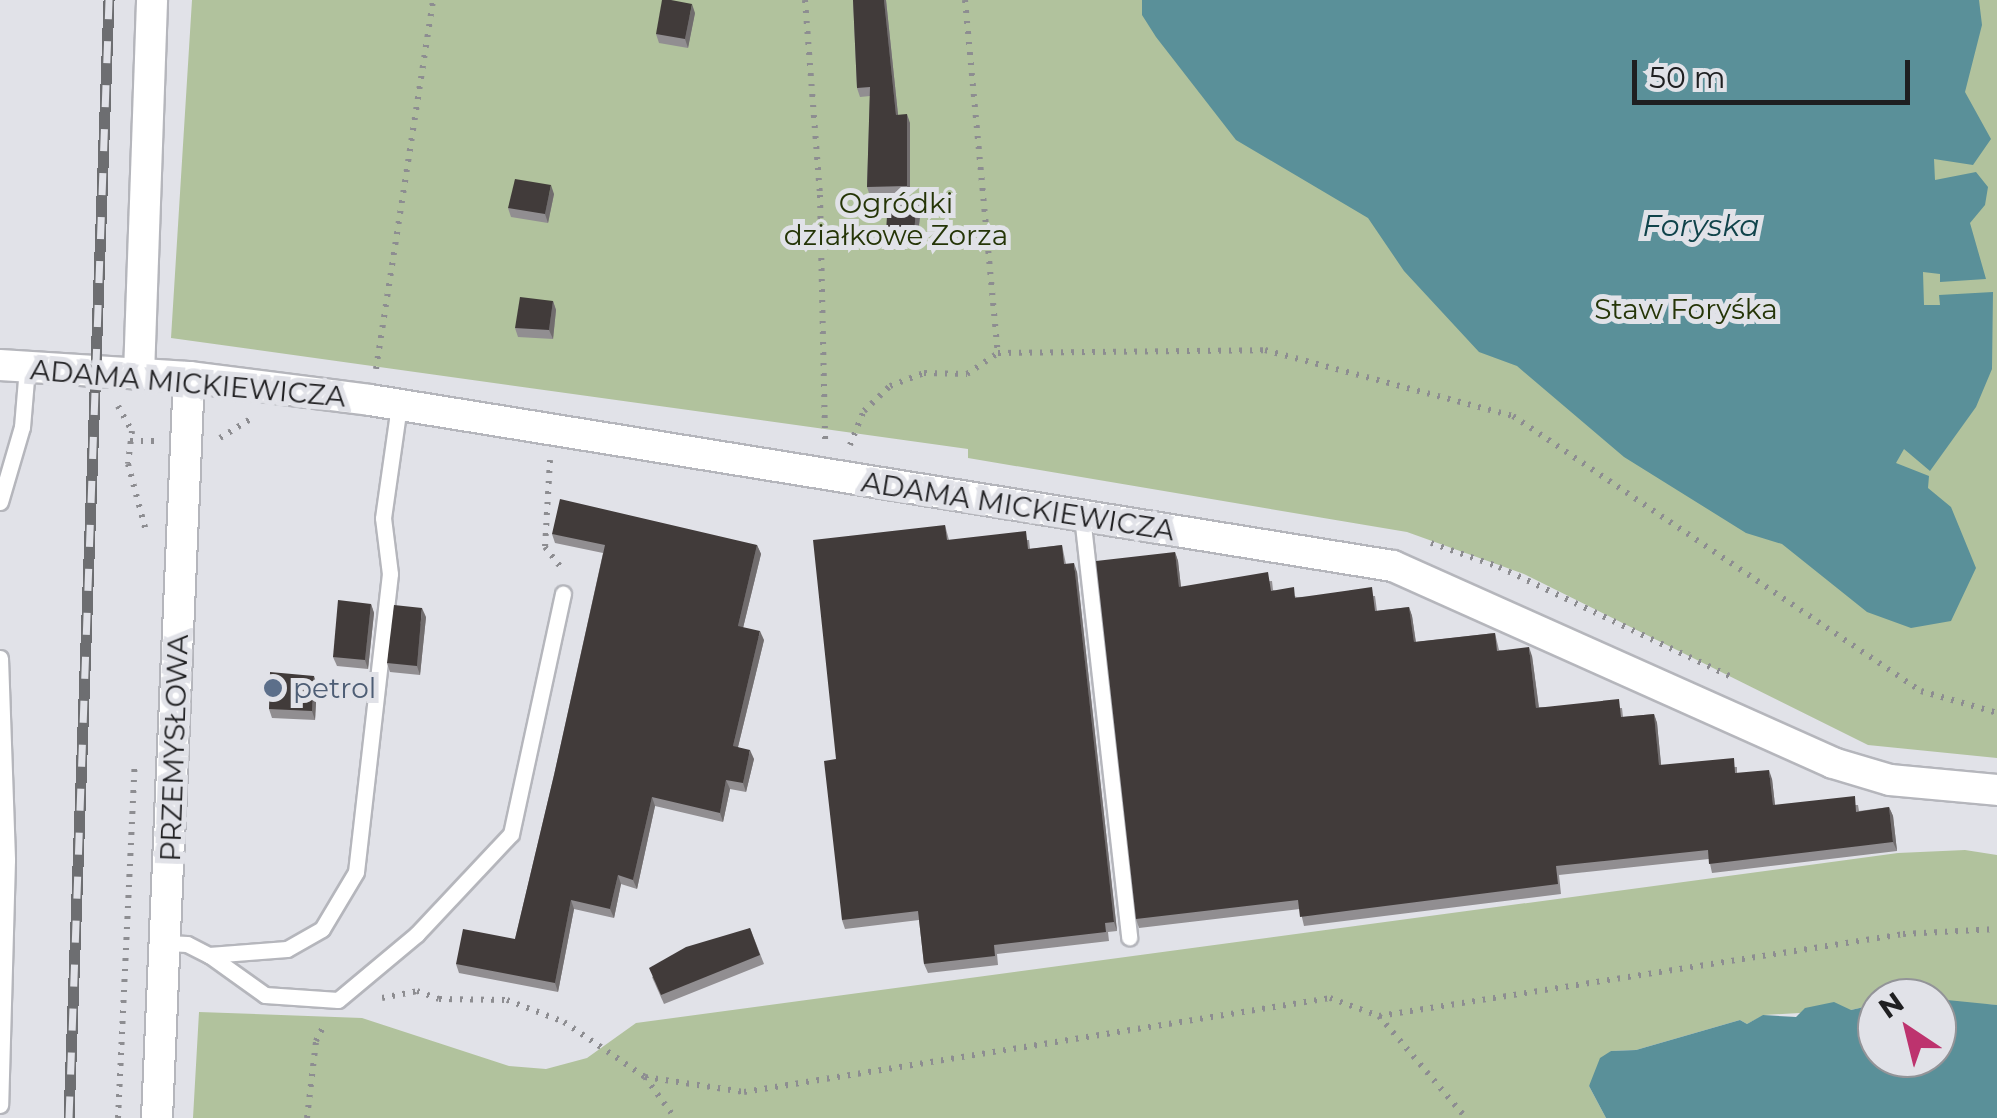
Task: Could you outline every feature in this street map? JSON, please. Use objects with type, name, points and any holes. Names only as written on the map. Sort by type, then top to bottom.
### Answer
[{"type":"street","points":[[138,374],[152,0]]},
{"type":"street","name":"ADAMA MICKIEWICZA","points":[[14,367],[189,377],[385,402],[548,433],[1393,566],[1833,763],[1890,780],[1997,790]]},
{"type":"street","name":"PRZEMYSŁOWA","points":[[157,1118],[189,377]]},
{"type":"lane","points":[[0,502],[22,427],[14,367]]},
{"type":"lane","points":[[209,955],[287,949],[322,929],[356,872],[390,574],[383,518],[385,402]]},
{"type":"lane","points":[[1082,516],[1129,938]]},
{"type":"lane","points":[[166,944],[187,944],[209,955],[265,995],[338,1000],[417,934],[511,834],[563,594]]},
{"type":"lane","points":[[0,658],[0,1105]]},
{"type":"path","points":[[385,402],[434,0]]},
{"type":"path","points":[[804,0],[820,195],[826,441]]},
{"type":"path","points":[[966,0],[998,353]]},
{"type":"path","points":[[850,445],[864,411],[890,386],[924,373],[967,374],[998,353],[1265,350],[1513,416],[1921,691],[1997,714]]},
{"type":"path","points":[[106,372],[132,431],[128,464],[146,536]]},
{"type":"path","points":[[548,433],[545,548],[568,576]]},
{"type":"path","points":[[118,1118],[136,749]]},
{"type":"path","points":[[645,1077],[744,1092],[1330,998],[1379,1016],[1903,934],[1997,929]]},
{"type":"path","points":[[307,1118],[316,1041],[338,1000],[417,991],[440,999],[506,1000],[564,1022],[645,1077],[675,1118]]},
{"type":"path","points":[[1379,1016],[1466,1118]]},
{"type":"green space","name":"Staw Foryśka","points":[[192,0],[1997,0],[1997,758],[1868,745],[1524,574],[1407,532],[968,458],[968,449],[171,338]]},
{"type":"green space","points":[[1965,850],[1997,855],[1997,1005],[1957,1003],[1957,978],[1857,978],[1857,1009],[1764,1015],[1747,1024],[1740,1020],[1636,1050],[1611,1051],[1589,1086],[1606,1118],[193,1118],[199,1012],[362,1018],[509,1066],[546,1069],[587,1058],[636,1023],[1898,853]]},
{"type":"water","name":"Foryska","points":[[1142,0],[1979,0],[1982,25],[1965,92],[1991,139],[1973,165],[1934,159],[1935,180],[1976,172],[1988,187],[1985,205],[1970,223],[1986,279],[1940,282],[1940,274],[1923,272],[1924,305],[1940,305],[1939,295],[1993,292],[1992,369],[1976,407],[1930,471],[1904,449],[1896,463],[1929,476],[1928,488],[1951,507],[1976,568],[1951,621],[1911,628],[1867,612],[1782,544],[1746,533],[1624,457],[1517,366],[1479,352],[1404,271],[1368,218],[1236,140],[1156,37],[1142,15]]},
{"type":"water","points":[[1957,1001],[1997,1005],[1997,1118],[1606,1118],[1589,1086],[1600,1058],[1611,1051],[1636,1050],[1740,1020],[1747,1024],[1763,1015],[1796,1017],[1805,1008],[1834,1002],[1857,1009],[1857,1078],[1957,1078]]},
{"type":"building","points":[[662,0],[692,4],[685,39],[656,34]]},
{"type":"building","points":[[853,0],[884,0],[896,115],[907,114],[907,186],[867,187],[870,87],[857,88]]},
{"type":"building","points":[[515,179],[551,185],[545,214],[508,208]]},
{"type":"building","points":[[888,199],[917,199],[914,233],[886,233]]},
{"type":"building","points":[[520,297],[553,301],[549,330],[515,328]]},
{"type":"building","points":[[560,499],[757,545],[738,626],[760,631],[733,746],[750,750],[743,783],[726,780],[720,813],[652,797],[633,880],[618,875],[610,909],[571,900],[555,983],[456,964],[463,929],[515,939],[554,775],[605,545],[552,534]]},
{"type":"building","points":[[945,525],[947,540],[1026,531],[1028,549],[1062,545],[1064,564],[1074,563],[1114,922],[1105,923],[1106,932],[994,945],[995,956],[924,964],[918,911],[842,920],[824,761],[836,759],[813,540]]},
{"type":"building","points":[[1175,552],[1179,587],[1268,572],[1271,591],[1294,587],[1295,598],[1372,587],[1375,611],[1409,607],[1414,642],[1495,633],[1497,651],[1529,647],[1536,708],[1619,699],[1621,717],[1654,714],[1659,765],[1734,758],[1735,773],[1769,770],[1773,805],[1855,796],[1856,812],[1889,807],[1893,842],[1709,864],[1708,850],[1556,866],[1558,884],[1300,917],[1298,900],[1136,919],[1096,561]]},
{"type":"building","points":[[338,600],[371,604],[365,660],[333,657]]},
{"type":"building","points":[[394,605],[422,608],[417,666],[387,663]]},
{"type":"building","points":[[270,672],[314,676],[312,711],[269,709]]},
{"type":"building","points":[[750,928],[760,955],[661,995],[649,968],[686,947]]},
{"type":"railway","points":[[69,1118],[109,0]]},
{"type":"place","name":"petrol","points":[[273,688]]},
{"type":"park label","name":"Ogródki działkowe Zorza","points":[[896,219]]}]
